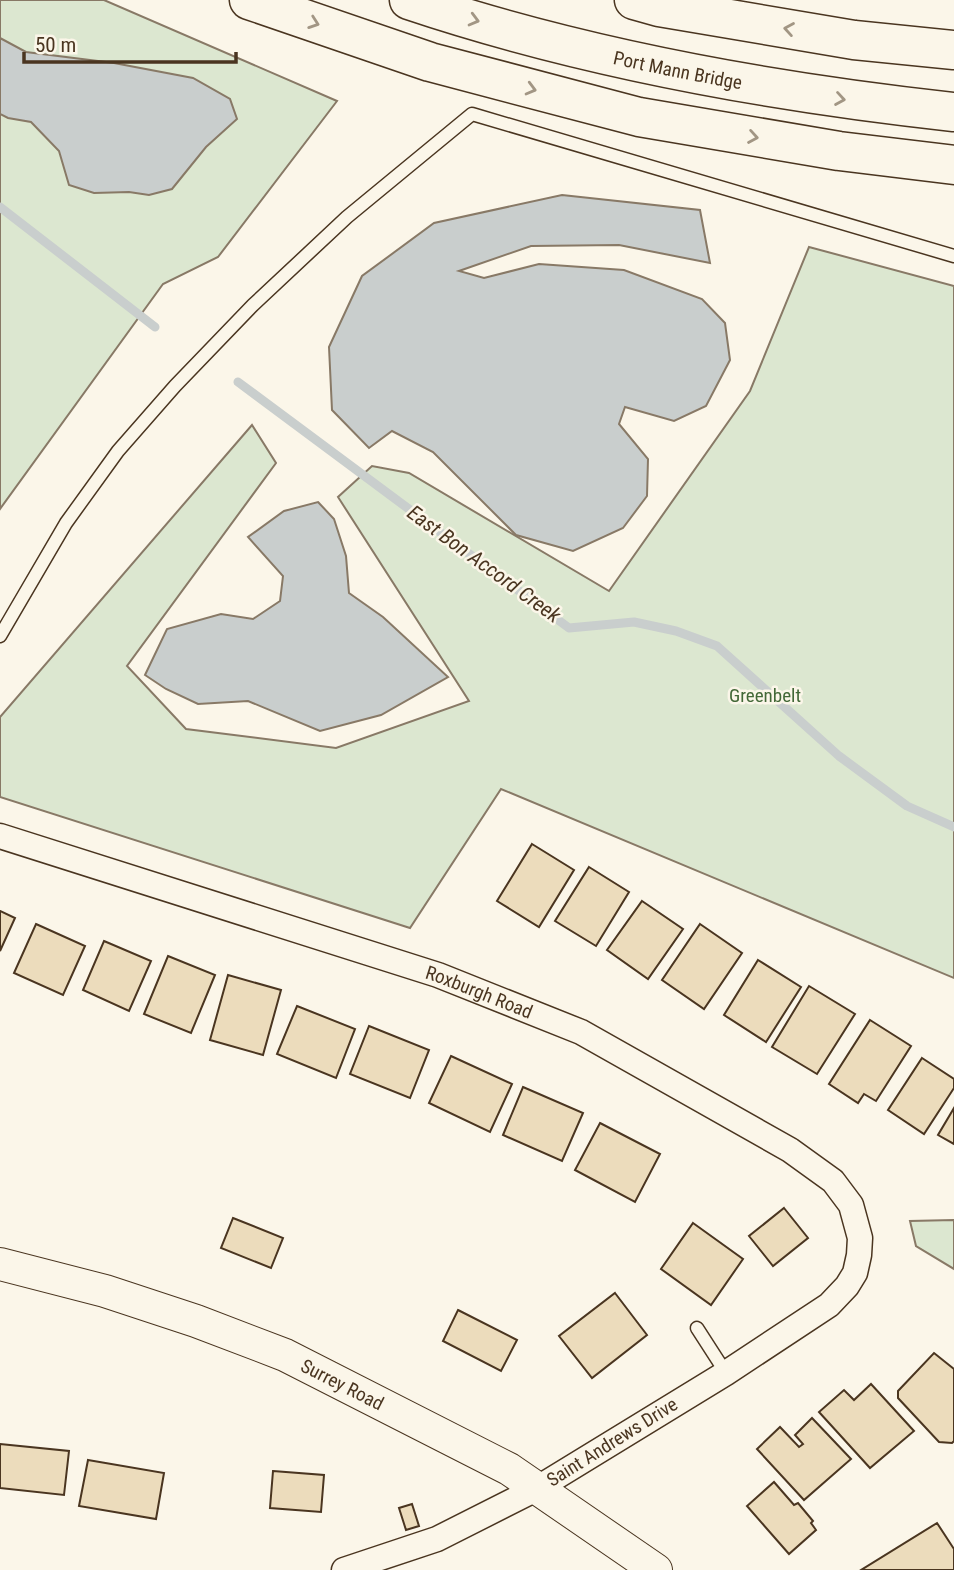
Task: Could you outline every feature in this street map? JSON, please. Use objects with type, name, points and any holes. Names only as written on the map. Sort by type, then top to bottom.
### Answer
[{"type":"highway","points":[[249,0],[430,62],[639,117],[839,151],[954,165]]},
{"type":"highway","name":"Port Mann Bridge","points":[[409,0],[649,66],[845,100],[954,113]]},
{"type":"highway","points":[[634,0],[659,7],[854,40],[954,50]]},
{"type":"street","name":"Roxburgh Road","points":[[0,836],[438,975],[581,1032],[790,1150],[833,1181],[851,1205],[858,1223],[859,1255],[855,1273]]},
{"type":"street","name":"Surrey Road","points":[[0,1264],[104,1291],[196,1321],[285,1355],[509,1469],[656,1570]]},
{"type":"street","name":"Saint Andrews Drive","points":[[344,1570],[437,1539],[538,1488],[726,1373],[829,1305],[848,1286],[855,1273]]},
{"type":"lane","points":[[0,636],[73,512],[118,450],[175,386],[253,305],[347,217],[472,114],[954,256]]},
{"type":"lane","points":[[696,1328],[726,1373]]},
{"type":"green space","points":[[0,0],[104,0],[337,101],[218,257],[163,284],[0,509]]},
{"type":"green space","name":"Greenbelt","points":[[809,247],[954,286],[954,978],[501,789],[410,928],[0,797],[0,717],[252,425],[276,463],[127,666],[186,729],[336,748],[469,701],[338,497],[372,466],[409,473],[609,591],[750,391]]},
{"type":"green space","points":[[954,1220],[954,1269],[916,1246],[910,1221]]},
{"type":"shaded area","points":[[0,38],[26,52],[114,63],[193,78],[230,99],[237,119],[206,147],[172,189],[149,195],[129,192],[94,193],[69,185],[59,151],[31,122],[0,114]]},
{"type":"shaded area","points":[[562,195],[700,210],[710,263],[619,245],[531,246],[459,271],[484,278],[539,264],[624,270],[702,299],[725,323],[730,360],[706,406],[674,421],[625,407],[619,424],[648,459],[647,496],[623,528],[573,551],[516,535],[433,452],[392,431],[369,448],[332,410],[329,347],[362,276],[434,223]]},
{"type":"shaded area","points":[[318,502],[334,519],[346,556],[349,593],[383,617],[448,677],[381,715],[320,731],[248,701],[198,704],[166,689],[145,675],[167,629],[221,614],[253,619],[280,601],[283,576],[248,537],[284,511]]},
{"type":"building","points":[[532,844],[574,870],[539,927],[497,901]]},
{"type":"building","points":[[589,867],[629,892],[596,946],[555,921]]},
{"type":"building","points":[[642,901],[683,929],[648,979],[607,950]]},
{"type":"building","points":[[0,911],[15,918],[0,951]]},
{"type":"building","points":[[36,924],[85,946],[63,995],[14,973]]},
{"type":"building","points":[[700,924],[742,953],[704,1009],[662,980]]},
{"type":"building","points":[[104,941],[151,961],[129,1011],[83,990]]},
{"type":"building","points":[[168,956],[215,975],[191,1033],[144,1014]]},
{"type":"building","points":[[758,960],[801,987],[766,1042],[724,1015]]},
{"type":"building","points":[[228,975],[281,990],[263,1055],[210,1040]]},
{"type":"building","points":[[809,986],[855,1014],[817,1074],[772,1047]]},
{"type":"building","points":[[297,1006],[355,1029],[336,1078],[277,1054]]},
{"type":"building","points":[[870,1020],[911,1046],[876,1101],[864,1094],[858,1103],[829,1084]]},
{"type":"building","points":[[369,1026],[429,1050],[410,1098],[350,1074]]},
{"type":"building","points":[[451,1056],[512,1084],[490,1132],[429,1103]]},
{"type":"building","points":[[922,1058],[954,1079],[954,1088],[924,1134],[888,1110]]},
{"type":"building","points":[[523,1087],[583,1113],[562,1161],[503,1135]]},
{"type":"building","points":[[954,1108],[954,1144],[938,1135]]},
{"type":"building","points":[[600,1123],[660,1154],[635,1202],[575,1170]]},
{"type":"building","points":[[784,1208],[808,1238],[773,1266],[749,1236]]},
{"type":"building","points":[[233,1218],[283,1238],[271,1268],[221,1248]]},
{"type":"building","points":[[693,1223],[743,1259],[711,1305],[661,1269]]},
{"type":"building","points":[[615,1293],[647,1335],[592,1378],[559,1336]]},
{"type":"building","points":[[458,1310],[517,1340],[501,1371],[443,1341]]},
{"type":"building","points":[[934,1353],[954,1369],[952,1443],[939,1442],[898,1398],[898,1391]]},
{"type":"building","points":[[871,1384],[914,1431],[870,1468],[819,1412],[844,1390],[854,1400]]},
{"type":"building","points":[[812,1418],[851,1459],[804,1500],[757,1449],[780,1427],[799,1447],[803,1444],[795,1435]]},
{"type":"building","points":[[0,1444],[69,1451],[64,1495],[0,1488]]},
{"type":"building","points":[[88,1460],[164,1473],[156,1519],[79,1506]]},
{"type":"building","points":[[273,1471],[324,1475],[321,1512],[270,1508]]},
{"type":"building","points":[[774,1482],[794,1505],[798,1503],[813,1521],[811,1523],[816,1530],[789,1554],[747,1506]]},
{"type":"building","points":[[412,1504],[419,1526],[406,1530],[399,1508]]},
{"type":"building","points":[[937,1523],[954,1549],[954,1570],[861,1570]]},
{"type":"waterway","name":"East Bon Accord Creek","points":[[0,207],[155,327]]},
{"type":"waterway","name":"East Bon Accord Creek","points":[[238,382],[569,628],[634,622],[676,631],[717,646],[839,756],[907,806],[954,827]]}]
